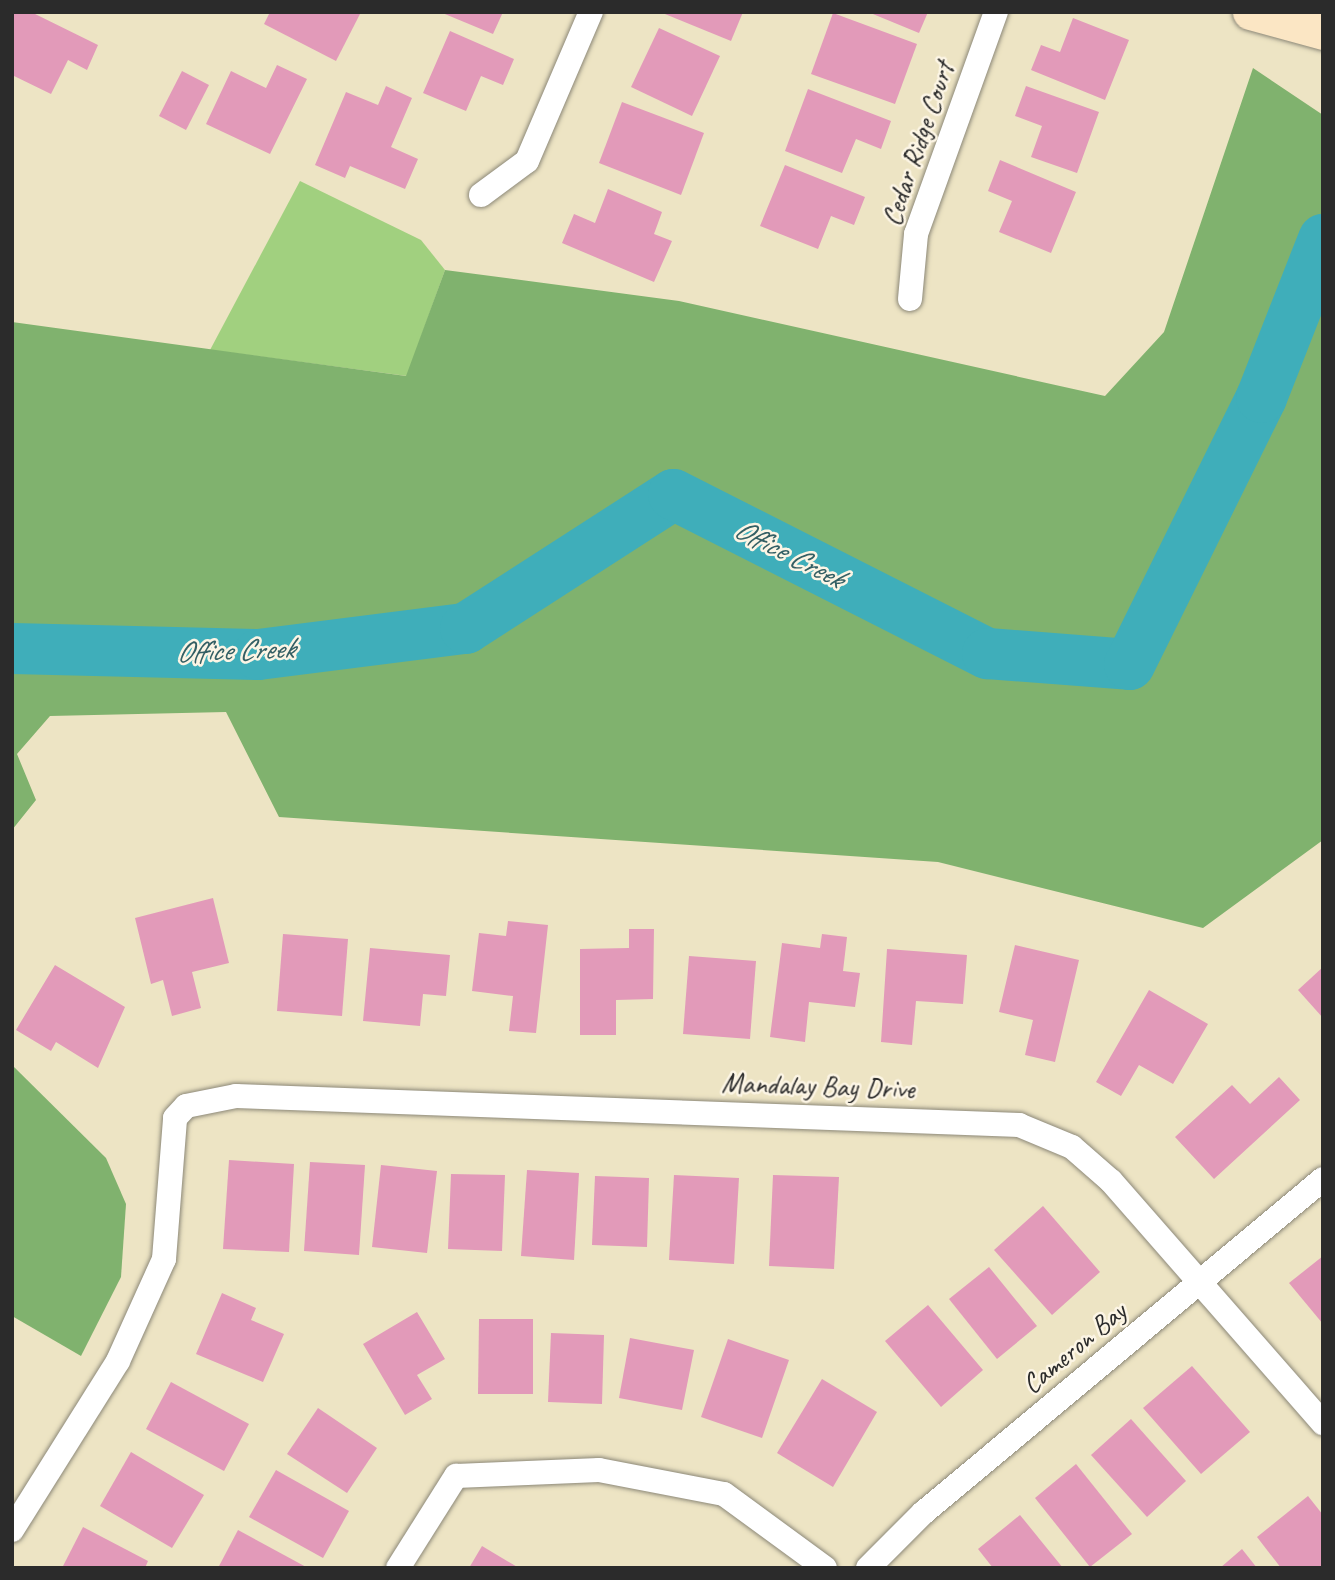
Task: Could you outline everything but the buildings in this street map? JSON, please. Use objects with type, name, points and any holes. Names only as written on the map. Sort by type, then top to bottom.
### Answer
[{"type":"street","points":[[481,195],[527,161],[591,12]]},
{"type":"street","name":"Cedar Ridge Court","points":[[910,299],[916,234],[996,12]]},
{"type":"street","points":[[1250,12],[1323,32]]},
{"type":"street","name":"Mandalay Bay Drive","points":[[12,1530],[146,1305],[164,1259],[174,1118],[186,1106],[236,1096],[1019,1125],[1072,1147],[1203,1280],[1323,1423]]},
{"type":"street","name":"Cameron Bay","points":[[869,1568],[923,1513],[1323,1179]]},
{"type":"street","points":[[398,1568],[456,1476],[600,1470],[724,1494],[825,1568]]},
{"type":"green space","points":[[1253,68],[1323,115],[1323,840],[1203,928],[938,862],[279,817],[226,712],[50,716],[17,754],[36,800],[12,830],[12,322],[406,376],[445,270],[679,301],[1105,396],[1164,332]]},
{"type":"green space","points":[[300,181],[421,240],[445,270],[407,376],[210,350]]},
{"type":"green space","points":[[12,1065],[106,1158],[126,1204],[121,1277],[81,1356],[12,1316]]},
{"type":"waterway","name":"Office Creek","points":[[12,648],[258,654],[465,628],[673,494],[987,653],[1129,664],[1261,397],[1323,239]]}]
